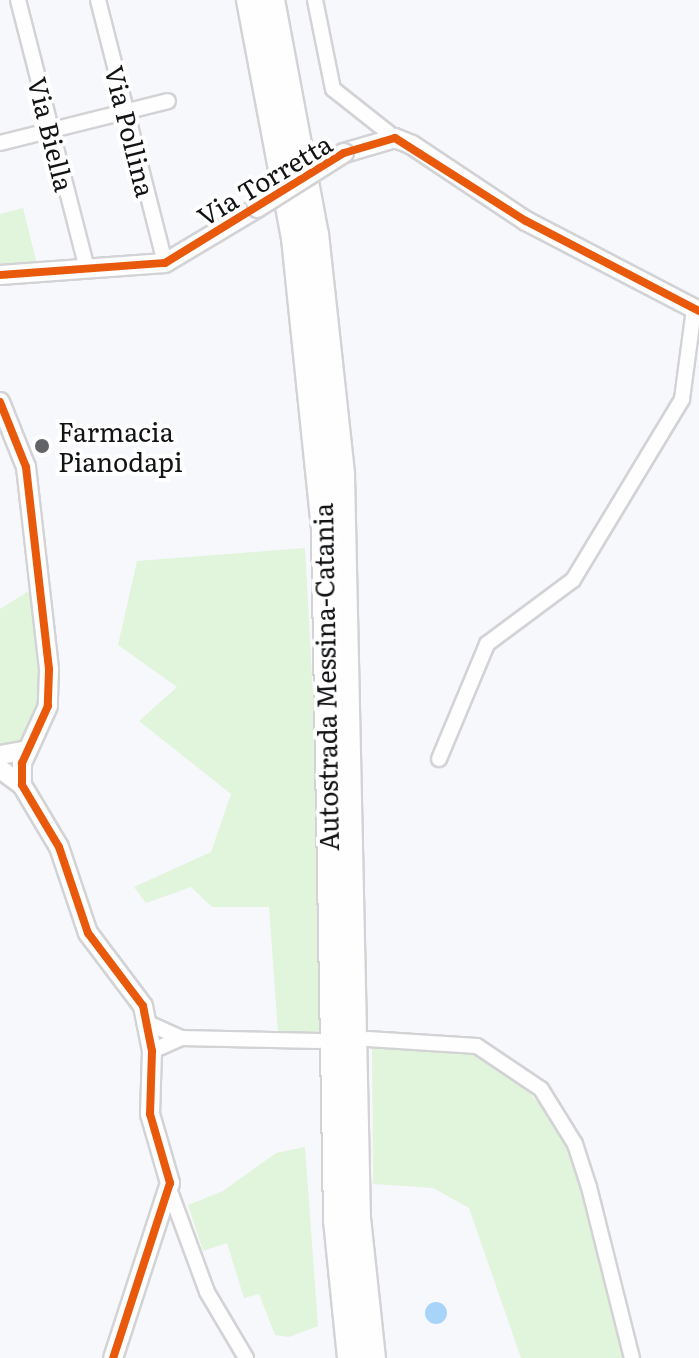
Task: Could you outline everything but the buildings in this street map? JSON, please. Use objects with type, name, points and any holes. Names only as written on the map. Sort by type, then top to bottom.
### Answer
[{"type":"highway","name":"Autostrada Messina-Catania","points":[[249,0],[294,238],[324,530],[336,1220],[350,1358]]},
{"type":"highway","name":"Autostrada Messina-Catania","points":[[272,0],[316,234],[342,475],[358,1202],[373,1358]]},
{"type":"street","name":"Via Biella","points":[[18,0],[87,269]]},
{"type":"street","name":"Via Pollina","points":[[98,0],[165,263]]},
{"type":"street","name":"Via Torretta","points":[[315,0],[333,89],[395,138],[526,221],[697,310]]},
{"type":"street","points":[[0,143],[168,101]]},
{"type":"street","name":"Via Torretta","points":[[0,275],[165,263],[344,153],[395,138]]},
{"type":"street","points":[[439,759],[487,644],[573,580],[682,399],[697,310]]},
{"type":"street","points":[[0,402],[26,467],[49,670],[48,706],[25,757],[22,785]]},
{"type":"street","points":[[0,755],[25,757]]},
{"type":"street","points":[[25,757],[0,767],[22,785],[59,847],[83,923],[150,1024],[150,1114],[171,1194],[207,1292],[246,1358]]},
{"type":"street","points":[[150,1024],[181,1038],[319,1041]]},
{"type":"street","points":[[152,1051],[181,1038]]},
{"type":"street","points":[[368,1039],[477,1046],[541,1089],[575,1144],[613,1261],[632,1358]]},
{"type":"street","points":[[113,1358],[141,1255],[171,1194]]},
{"type":"green space","points":[[23,208],[37,264],[0,268],[0,214]]},
{"type":"green space","points":[[305,548],[322,862],[320,1033],[278,1032],[269,907],[212,907],[191,887],[146,903],[134,887],[211,852],[231,794],[139,721],[177,687],[118,645],[137,561]]},
{"type":"green space","points":[[35,587],[44,657],[40,713],[21,745],[0,750],[0,609]]},
{"type":"green space","points":[[424,1045],[483,1055],[508,1070],[559,1125],[604,1257],[624,1358],[521,1358],[469,1208],[433,1188],[373,1184],[372,1046]]},
{"type":"green space","points":[[305,1147],[318,1326],[289,1337],[275,1335],[259,1294],[244,1298],[227,1243],[203,1251],[188,1205],[223,1191],[276,1153]]},
{"type":"water","points":[[436,1302],[444,1305],[447,1313],[444,1321],[436,1324],[428,1321],[425,1313],[428,1305]]},
{"type":"cycle path","points":[[0,275],[165,263],[344,153],[395,138],[526,221],[699,311]]},
{"type":"cycle path","points":[[0,402],[26,467],[49,670],[48,706],[22,763],[22,785],[59,847],[88,933],[143,1006],[152,1051],[150,1114],[170,1183],[113,1358]]},
{"type":"place","name":"Farmacia Pianodapi","points":[[42,446]]}]
